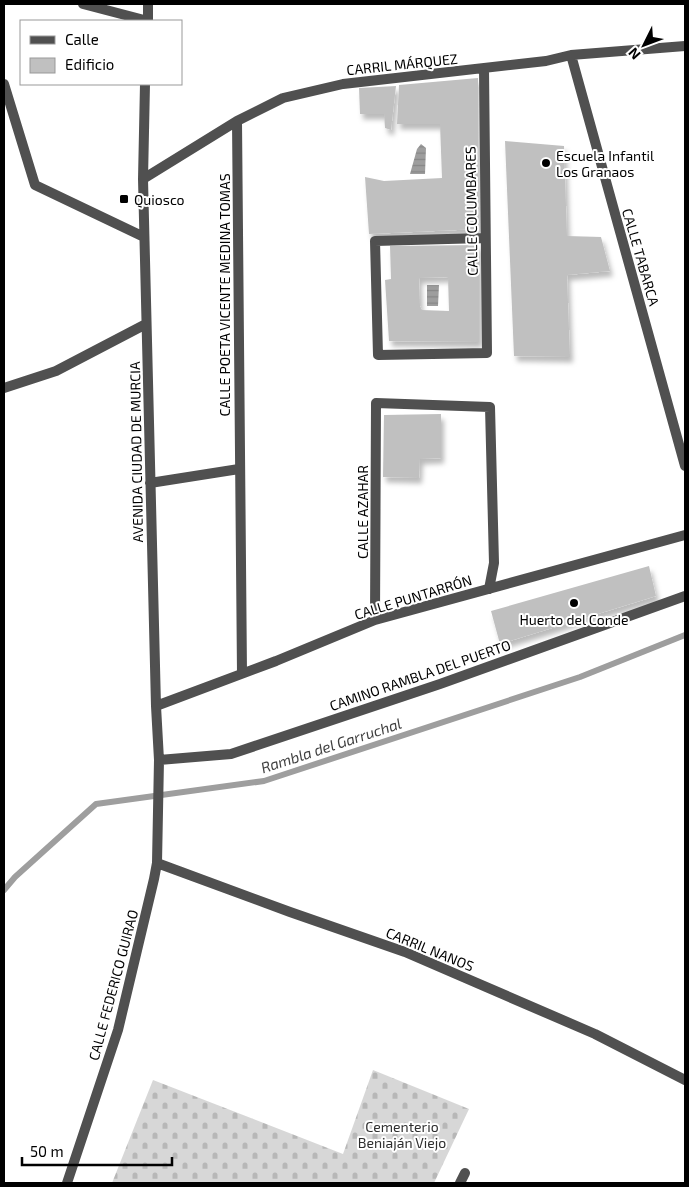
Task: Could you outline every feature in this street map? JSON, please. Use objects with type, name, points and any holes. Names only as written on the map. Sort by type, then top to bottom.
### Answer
[{"type":"street","points":[[83,4],[144,20]]},
{"type":"street","points":[[148,4],[148,20]]},
{"type":"street","name":"CARRIL MÁRQUEZ","points":[[143,179],[237,120],[283,98],[343,84],[546,61],[571,55],[685,46]]},
{"type":"street","name":"CALLE TABARCA","points":[[571,55],[685,466]]},
{"type":"street","name":"CALLE COLUMBARES","points":[[484,68],[484,238],[487,353],[378,355],[375,241],[484,238]]},
{"type":"street","points":[[4,84],[35,185],[144,237]]},
{"type":"street","name":"AVENIDA CIUDAD DE MURCIA","points":[[145,85],[144,237],[159,760],[158,820]]},
{"type":"street","name":"CALLE POETA VICENTE MEDINA TOMAS","points":[[237,120],[242,674]]},
{"type":"street","points":[[4,388],[56,371],[146,324]]},
{"type":"street","name":"CALLE AZAHAR","points":[[375,620],[376,403],[490,407],[494,563],[489,589]]},
{"type":"street","points":[[150,482],[239,469]]},
{"type":"street","name":"CALLE PUNTARRÓN","points":[[156,706],[242,674],[375,620],[685,535]]},
{"type":"street","name":"CAMINO RAMBLA DEL PUERTO","points":[[159,760],[231,754],[449,681],[685,596]]},
{"type":"street","name":"CALLE FEDERICO GUIRAO","points":[[67,1183],[118,1030],[157,863],[158,820]]},
{"type":"street","name":"CARRIL NANOS","points":[[157,863],[405,952],[595,1034],[685,1080]]},
{"type":"street","points":[[460,1183],[465,1173]]},
{"type":"green space","name":"Cementerio Beniaján Viejo","points":[[373,1070],[469,1109],[434,1183],[112,1183],[153,1080],[343,1154]]},
{"type":"shaded area","points":[[421,144],[426,148],[425,174],[410,174],[417,149]]},
{"type":"shaded area","points":[[427,285],[439,285],[438,306],[427,306]]},
{"type":"building","points":[[478,78],[479,229],[369,234],[365,177],[384,181],[442,178],[440,124],[397,124],[399,85]]},
{"type":"building","points":[[396,86],[391,130],[385,128],[384,114],[360,114],[359,88]]},
{"type":"building","points":[[505,141],[564,146],[567,236],[601,237],[610,271],[567,275],[570,357],[514,356]]},
{"type":"building","points":[[479,245],[479,342],[389,341],[385,280],[391,279],[390,246]],"holes":[[[448,277],[449,311],[422,310],[420,306],[419,278]]]},
{"type":"building","points":[[441,414],[441,458],[420,459],[419,478],[383,477],[384,415]]},
{"type":"building","name":"Huerto del Conde","points":[[649,566],[656,596],[500,644],[491,611]]},
{"type":"waterway","name":"Rambla del Garruchal","points":[[4,890],[15,877],[96,804],[264,781],[580,677],[685,635]]},
{"type":"place","name":"Escuela Infantil Los Granaos","points":[[546,163]]},
{"type":"place","name":"Quiosco","points":[[124,199]]},
{"type":"place","name":"Huerto del Conde","points":[[574,603]]}]
